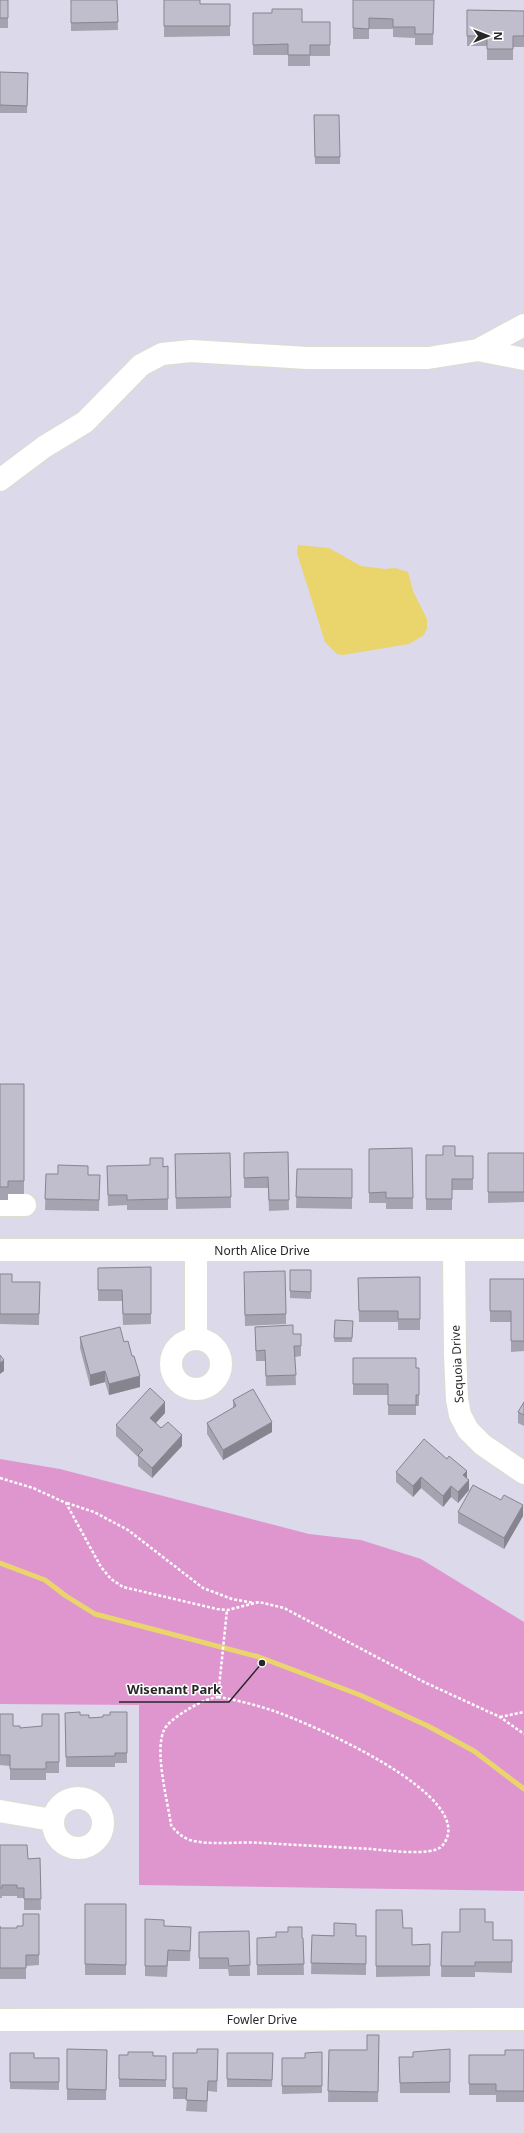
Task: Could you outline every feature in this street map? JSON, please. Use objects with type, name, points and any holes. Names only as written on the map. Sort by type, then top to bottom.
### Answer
[{"type":"street","points":[[0,480],[44,447],[85,422],[141,365],[162,354],[191,351],[307,358],[428,358],[478,350],[524,325]]},
{"type":"street","points":[[478,350],[524,359]]},
{"type":"street","points":[[0,1204],[25,1204]]},
{"type":"street","name":"North Alice Drive","points":[[0,1250],[524,1250]]},
{"type":"street","points":[[196,1250],[196,1339]]},
{"type":"street","name":"Sequoia Drive","points":[[454,1250],[456,1399],[460,1415],[468,1430],[483,1445],[524,1473]]},
{"type":"street","points":[[0,1811],[52,1820]]},
{"type":"street","name":"Fowler Drive","points":[[0,2020],[524,2019]]},
{"type":"path","points":[[0,1478],[33,1488],[66,1503],[94,1512],[128,1530],[203,1588],[232,1599],[270,1604],[284,1608],[424,1682],[500,1717],[524,1734]]},
{"type":"path","points":[[66,1503],[101,1567],[111,1579],[123,1587],[227,1610],[256,1603]]},
{"type":"path","points":[[218,1697],[227,1610]]},
{"type":"path","points":[[218,1697],[260,1707],[291,1718],[388,1764],[439,1806],[448,1823],[446,1839],[441,1847],[436,1850],[408,1851],[262,1843],[203,1842],[182,1836],[171,1825],[162,1762],[162,1737],[170,1722],[183,1712],[196,1704],[218,1697]]},
{"type":"path","points":[[500,1717],[524,1712]]},
{"type":"shaded area","points":[[298,545],[329,548],[361,566],[385,569],[395,568],[408,572],[413,591],[427,619],[427,628],[424,635],[409,644],[343,655],[337,654],[325,642],[297,553]]},
{"type":"shaded area","points":[[0,1459],[60,1469],[309,1534],[361,1540],[421,1559],[524,1622],[524,1891],[139,1885],[139,1705],[0,1704]]},
{"type":"building","points":[[0,0],[8,0],[8,18],[0,18]]},
{"type":"building","points":[[71,0],[117,0],[118,22],[71,23]]},
{"type":"building","points":[[164,0],[200,0],[200,4],[230,4],[230,26],[164,26]]},
{"type":"building","points":[[353,0],[434,0],[433,34],[415,34],[415,27],[393,27],[393,19],[369,18],[369,29],[353,28]]},
{"type":"building","points":[[272,9],[302,9],[302,22],[330,22],[330,45],[310,45],[310,55],[288,55],[288,44],[253,45],[253,13],[272,13]]},
{"type":"building","points":[[467,10],[524,11],[524,36],[513,36],[513,49],[487,49],[487,36],[467,36]]},
{"type":"building","points":[[0,72],[28,73],[27,106],[0,105]]},
{"type":"building","points":[[314,115],[339,115],[340,157],[315,157]]},
{"type":"building","points":[[0,1084],[24,1084],[24,1181],[8,1181],[8,1187],[0,1187]]},
{"type":"building","points":[[443,1146],[455,1146],[455,1156],[473,1156],[473,1179],[452,1179],[452,1199],[426,1199],[426,1155],[443,1155]]},
{"type":"building","points":[[412,1148],[413,1198],[386,1198],[386,1192],[369,1193],[369,1149]]},
{"type":"building","points":[[288,1152],[289,1200],[269,1200],[268,1177],[244,1178],[244,1153]]},
{"type":"building","points":[[230,1153],[231,1197],[176,1198],[175,1154]]},
{"type":"building","points":[[488,1153],[524,1153],[524,1192],[488,1192]]},
{"type":"building","points":[[150,1158],[163,1158],[163,1167],[168,1166],[168,1199],[127,1200],[127,1195],[108,1195],[107,1166],[150,1165]]},
{"type":"building","points":[[58,1165],[88,1166],[88,1175],[100,1175],[99,1200],[45,1199],[46,1174],[58,1174]]},
{"type":"building","points":[[297,1169],[352,1169],[352,1198],[296,1197]]},
{"type":"building","points":[[151,1267],[151,1314],[123,1314],[122,1290],[98,1290],[98,1268]]},
{"type":"building","points":[[290,1270],[311,1270],[311,1292],[290,1291]]},
{"type":"building","points":[[285,1271],[286,1314],[245,1315],[244,1272]]},
{"type":"building","points":[[0,1274],[12,1274],[12,1282],[40,1282],[39,1314],[0,1314]]},
{"type":"building","points":[[420,1277],[420,1319],[398,1319],[398,1311],[359,1311],[358,1278]]},
{"type":"building","points":[[490,1279],[524,1279],[524,1341],[511,1341],[511,1311],[490,1311]]},
{"type":"building","points":[[335,1320],[353,1321],[352,1338],[334,1338]]},
{"type":"building","points":[[293,1325],[293,1334],[301,1334],[301,1346],[294,1346],[296,1375],[266,1376],[265,1350],[256,1351],[255,1327]]},
{"type":"building","points":[[120,1327],[124,1342],[128,1341],[140,1376],[109,1384],[105,1371],[90,1375],[80,1337]]},
{"type":"building","points":[[0,1355],[4,1360],[0,1363]]},
{"type":"building","points":[[353,1358],[416,1358],[416,1368],[419,1368],[419,1395],[416,1395],[416,1405],[388,1405],[388,1384],[353,1384]]},
{"type":"building","points":[[150,1388],[165,1402],[150,1418],[161,1428],[168,1422],[182,1435],[152,1468],[138,1455],[143,1450],[116,1425]]},
{"type":"building","points":[[253,1389],[272,1422],[223,1450],[207,1423],[236,1406],[233,1400]]},
{"type":"building","points":[[524,1402],[524,1415],[518,1412]]},
{"type":"building","points":[[424,1439],[447,1459],[449,1456],[467,1471],[463,1475],[469,1480],[458,1492],[451,1486],[443,1496],[421,1477],[413,1486],[396,1472]]},
{"type":"building","points":[[473,1485],[501,1500],[504,1495],[523,1505],[504,1538],[458,1512]]},
{"type":"building","points":[[80,1712],[80,1715],[89,1715],[89,1718],[110,1715],[110,1712],[127,1712],[127,1753],[115,1753],[115,1756],[66,1757],[65,1713]]},
{"type":"building","points":[[0,1714],[13,1714],[13,1726],[20,1726],[20,1728],[42,1726],[42,1714],[59,1714],[59,1762],[46,1762],[46,1769],[10,1769],[10,1755],[0,1755]]},
{"type":"building","points":[[0,1845],[27,1845],[28,1859],[40,1858],[41,1899],[24,1899],[24,1888],[17,1888],[17,1885],[2,1885],[2,1888],[0,1888]]},
{"type":"building","points":[[85,1904],[126,1904],[126,1965],[85,1964]]},
{"type":"building","points":[[460,1909],[485,1909],[485,1922],[493,1922],[493,1940],[512,1940],[512,1962],[475,1962],[475,1966],[441,1966],[442,1932],[460,1932]]},
{"type":"building","points":[[376,1910],[402,1910],[403,1928],[412,1928],[412,1945],[430,1944],[430,1966],[376,1966]]},
{"type":"building","points":[[23,1914],[39,1914],[39,1955],[26,1955],[26,1968],[0,1968],[0,1928],[17,1928],[17,1926],[23,1926]]},
{"type":"building","points":[[145,1919],[164,1920],[164,1926],[191,1927],[190,1951],[168,1950],[167,1966],[145,1966]]},
{"type":"building","points":[[334,1923],[356,1924],[356,1936],[366,1936],[366,1964],[311,1963],[312,1935],[334,1936]]},
{"type":"building","points":[[288,1927],[302,1927],[304,1964],[257,1965],[257,1938],[276,1937],[276,1932],[288,1932]]},
{"type":"building","points":[[249,1931],[250,1965],[229,1966],[228,1958],[199,1958],[199,1932]]},
{"type":"building","points":[[367,2035],[379,2035],[378,2092],[328,2091],[329,2050],[367,2050]]},
{"type":"building","points":[[67,2049],[107,2050],[106,2090],[67,2089]]},
{"type":"building","points":[[197,2049],[218,2049],[217,2081],[208,2081],[207,2101],[186,2100],[187,2088],[173,2088],[173,2053],[197,2053]]},
{"type":"building","points":[[450,2049],[450,2082],[400,2083],[399,2057],[413,2057],[413,2052]]},
{"type":"building","points":[[505,2050],[524,2050],[524,2091],[496,2091],[496,2084],[469,2084],[469,2055],[505,2055]]},
{"type":"building","points":[[128,2052],[153,2052],[153,2056],[166,2056],[166,2080],[119,2079],[119,2055],[128,2055]]},
{"type":"building","points":[[322,2052],[322,2086],[282,2086],[282,2058],[305,2058],[305,2053]]},
{"type":"building","points":[[10,2053],[34,2053],[34,2058],[59,2058],[59,2082],[10,2082]]},
{"type":"building","points":[[227,2053],[273,2053],[272,2080],[227,2079]]},
{"type":"waterway","points":[[0,1563],[45,1580],[66,1596],[95,1614],[259,1657],[360,1695],[428,1726],[474,1751],[524,1789]]},
{"type":"place","name":"Wisenant Park","points":[[262,1663]]}]
